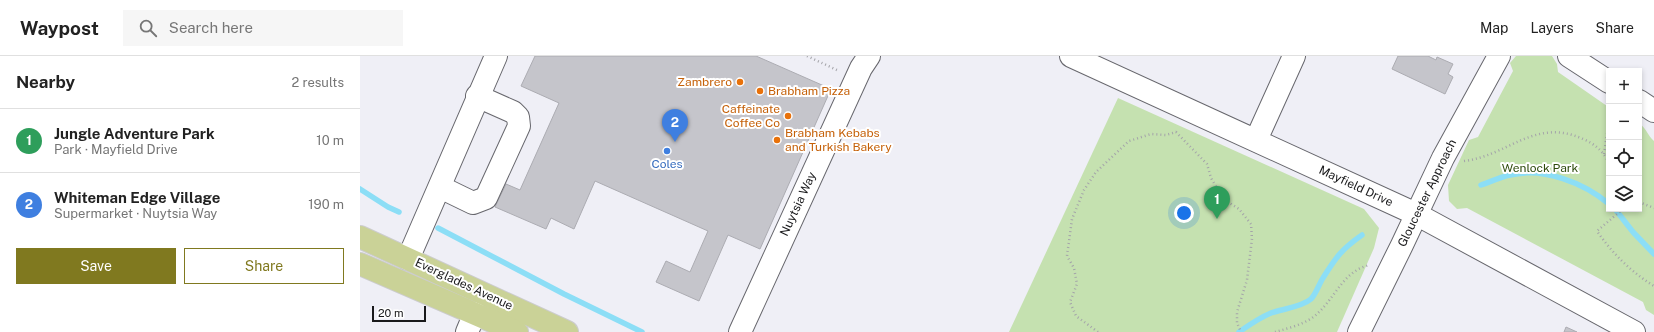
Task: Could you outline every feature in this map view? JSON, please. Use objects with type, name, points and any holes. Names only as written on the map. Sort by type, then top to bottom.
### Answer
[{"type":"main road","name":"Everglades Avenue","points":[[360,237],[567,332]]},
{"type":"main road","name":"Everglades Avenue","points":[[360,264],[471,323],[517,332]]},
{"type":"street","points":[[408,259],[440,187],[477,96],[496,56]]},
{"type":"street","name":"Nuytsia Way","points":[[740,332],[856,79],[869,56]]},
{"type":"street","name":"Mayfield Drive","points":[[1071,56],[1416,214],[1634,332]]},
{"type":"street","points":[[1256,140],[1294,56]]},
{"type":"street","name":"Gloucester Approach","points":[[1358,332],[1443,158],[1500,56]]},
{"type":"street","points":[[1569,56],[1606,80]]},
{"type":"street","points":[[440,187],[473,203],[486,198],[519,126],[518,117],[513,112],[477,96]]},
{"type":"street","points":[[1642,103],[1654,111]]},
{"type":"path","points":[[807,56],[856,79]]},
{"type":"path","points":[[1098,332],[1076,316],[1070,302],[1077,284],[1074,268],[1067,256],[1072,219],[1084,190],[1096,172],[1129,141],[1151,134],[1166,135],[1176,132],[1206,164],[1211,178],[1220,193],[1228,202],[1239,209],[1251,224],[1252,239],[1247,280],[1237,312],[1237,323],[1241,332]]},
{"type":"path","points":[[1460,162],[1489,155],[1531,136],[1565,132],[1596,146],[1606,158]]},
{"type":"path","points":[[1604,155],[1606,140]]},
{"type":"path","points":[[1642,203],[1654,208]]},
{"type":"path","points":[[1619,212],[1597,230],[1608,247],[1639,276],[1654,286]]},
{"type":"path","points":[[1275,332],[1298,325],[1316,315],[1347,277],[1363,267],[1374,264]]},
{"type":"green space","name":"Wenlock Park","points":[[1516,56],[1552,56],[1557,64],[1558,72],[1606,105],[1606,212],[1642,212],[1642,126],[1654,141],[1654,315],[1646,310],[1643,302],[1467,208],[1457,209],[1449,201],[1448,185],[1469,140],[1478,137],[1513,71],[1510,63]]},
{"type":"green space","points":[[1118,98],[1364,209],[1379,228],[1374,248],[1337,332],[1009,332]]},
{"type":"building","points":[[535,56],[756,56],[831,89],[760,249],[728,235],[699,301],[656,282],[666,261],[690,272],[708,231],[595,181],[574,229],[551,218],[546,229],[495,207],[506,184],[520,190],[559,103],[521,86]]},
{"type":"building","points":[[1398,56],[1428,56],[1436,60],[1437,57],[1453,64],[1448,74],[1453,77],[1445,94],[1392,69]]},
{"type":"building","points":[[1566,327],[1577,332],[1564,332]]},
{"type":"waterway","points":[[1481,185],[1506,176],[1523,173],[1536,173],[1550,175],[1576,183],[1588,189],[1606,202]]},
{"type":"waterway","points":[[360,189],[388,207],[399,212]]},
{"type":"waterway","points":[[1617,212],[1633,232],[1654,254]]},
{"type":"waterway","points":[[438,228],[564,294],[642,332]]},
{"type":"waterway","points":[[1239,332],[1267,315],[1297,306],[1311,299],[1336,259],[1344,249],[1362,235]]},
{"type":"place","name":"Zambrero","points":[[740,82]]},
{"type":"place","name":"Brabham Pizza","points":[[760,91]]},
{"type":"place","name":"Caffeinate Coffee Co","points":[[788,116]]},
{"type":"place","name":"Brabham Kebabs and Turkish Bakery","points":[[777,140]]},
{"type":"place","name":"Whiteman Edge Village","points":[[675,142]]},
{"type":"place","name":"Coles","points":[[667,151]]},
{"type":"place","name":"Jungle Adventure Park","points":[[1217,219]]}]
